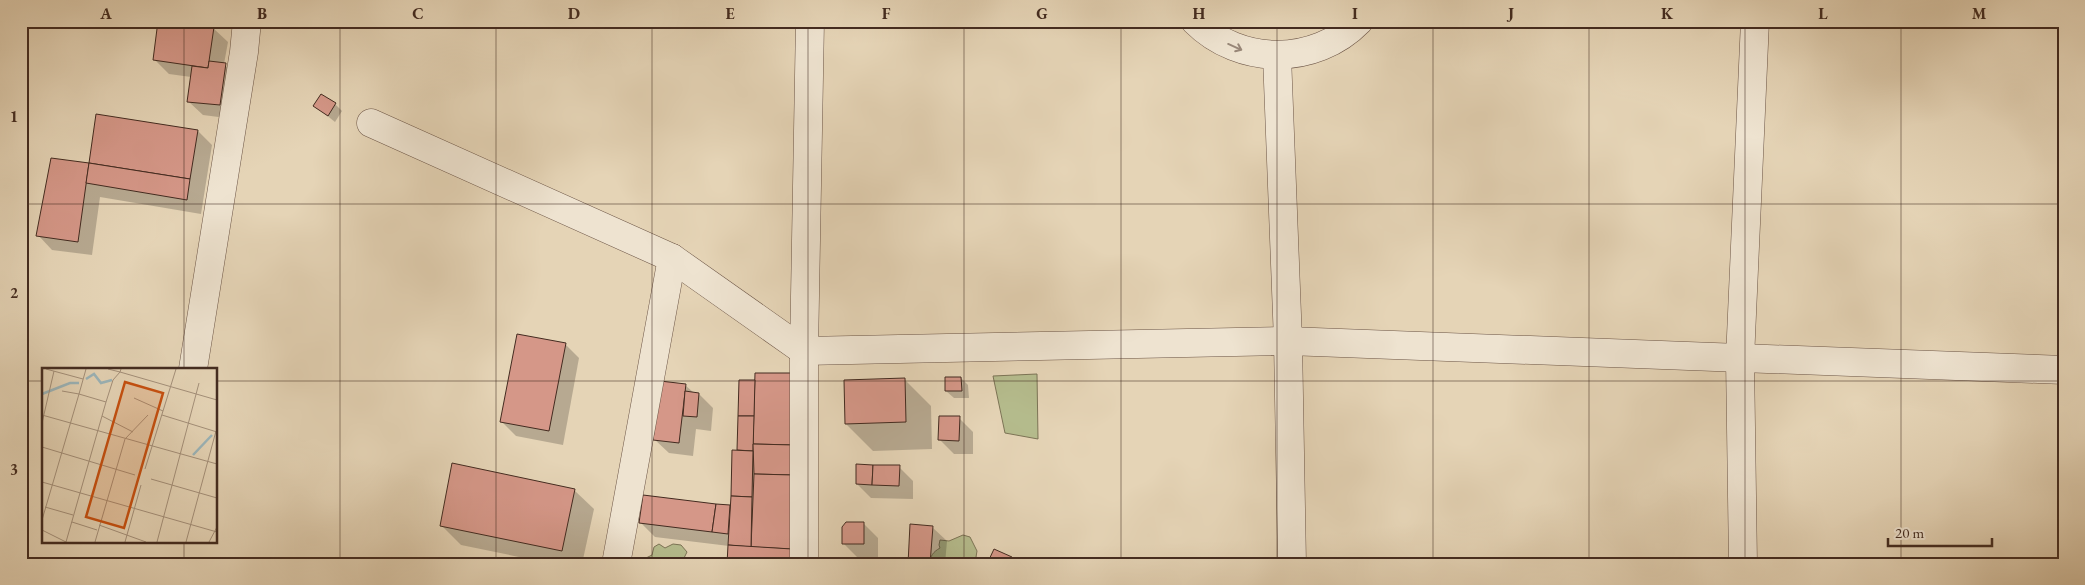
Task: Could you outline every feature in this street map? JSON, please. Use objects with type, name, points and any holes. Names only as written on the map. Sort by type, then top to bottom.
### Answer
[{"type":"street","points":[[192,368],[244,52],[247,21]]},
{"type":"street","points":[[804,564],[804,351],[810,21]]},
{"type":"street","points":[[1195,21],[1207,33],[1240,50],[1277,56],[1314,50],[1348,33],[1359,21]]},
{"type":"street","points":[[1743,564],[1740,359],[1755,21]]},
{"type":"street","points":[[1277,56],[1288,341],[1292,564]]},
{"type":"street","points":[[371,123],[672,258],[804,351],[1288,341],[2064,370]]},
{"type":"street","points":[[616,564],[672,258]]},
{"type":"green space","points":[[1037,374],[1038,439],[1005,433],[993,376]]},
{"type":"green space","points":[[963,535],[970,537],[977,551],[976,557],[986,564],[930,564],[932,555],[940,548],[940,540],[949,541]]},
{"type":"green space","points":[[659,544],[665,548],[673,544],[681,545],[687,552],[683,560],[684,564],[645,564],[646,558],[652,555],[654,547]]},
{"type":"building","points":[[158,21],[177,21],[214,27],[208,68],[153,60]]},
{"type":"building","points":[[209,61],[226,63],[220,105],[187,102],[192,66],[208,68]]},
{"type":"building","points":[[321,94],[336,103],[328,116],[313,106]]},
{"type":"building","points":[[96,114],[198,130],[190,179],[89,163]]},
{"type":"building","points":[[51,158],[89,163],[78,242],[36,236]]},
{"type":"building","points":[[89,163],[190,179],[187,200],[86,183]]},
{"type":"building","points":[[517,334],[566,343],[549,431],[500,422]]},
{"type":"building","points":[[755,373],[793,373],[794,445],[753,444]]},
{"type":"building","points":[[945,377],[961,377],[962,391],[945,391]]},
{"type":"building","points":[[905,378],[906,422],[845,424],[844,380]]},
{"type":"building","points":[[739,380],[755,380],[754,416],[738,416]]},
{"type":"building","points":[[660,381],[686,384],[679,443],[653,440]]},
{"type":"building","points":[[685,391],[699,393],[697,417],[683,416]]},
{"type":"building","points":[[738,416],[754,416],[753,451],[737,450]]},
{"type":"building","points":[[939,416],[960,416],[959,441],[938,440]]},
{"type":"building","points":[[753,444],[794,445],[793,475],[754,474]]},
{"type":"building","points":[[732,450],[753,451],[752,497],[731,496]]},
{"type":"building","points":[[452,463],[575,489],[562,551],[440,526]]},
{"type":"building","points":[[856,464],[873,465],[872,485],[856,484]]},
{"type":"building","points":[[873,465],[900,465],[899,486],[872,485]]},
{"type":"building","points":[[754,474],[793,475],[792,549],[751,547]]},
{"type":"building","points":[[643,495],[716,504],[712,532],[639,523]]},
{"type":"building","points":[[731,496],[752,497],[751,547],[728,545]]},
{"type":"building","points":[[716,504],[730,505],[728,534],[712,532]]},
{"type":"building","points":[[846,522],[864,522],[864,544],[842,544],[842,527]]},
{"type":"building","points":[[910,524],[933,526],[930,564],[908,564]]},
{"type":"building","points":[[728,545],[792,549],[792,564],[727,564]]},
{"type":"building","points":[[994,549],[1012,557],[1009,564],[987,564]]}]
